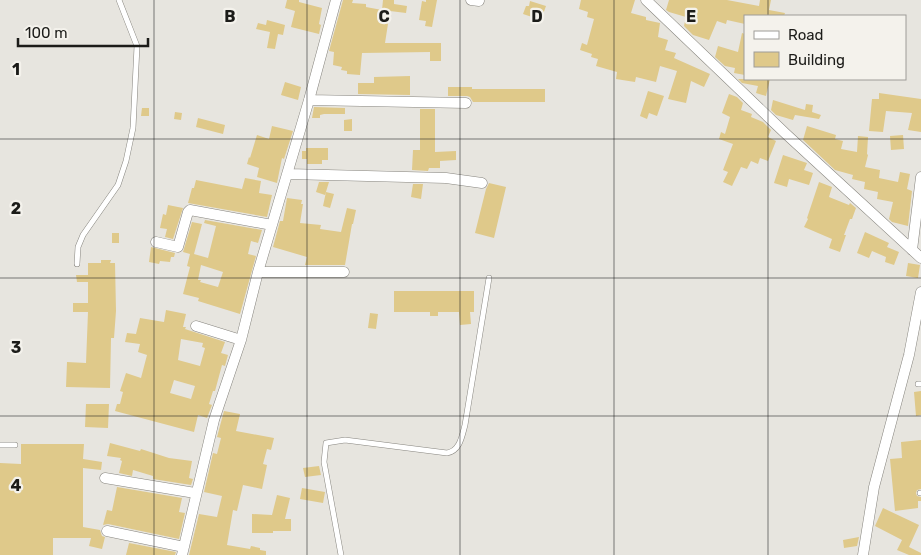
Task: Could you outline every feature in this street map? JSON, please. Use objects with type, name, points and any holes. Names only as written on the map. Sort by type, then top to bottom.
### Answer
[{"type":"street","points":[[106,531],[183,551],[195,493],[214,420],[241,340],[258,272],[288,174],[336,0]]},
{"type":"street","points":[[471,0],[478,0]]},
{"type":"street","points":[[646,0],[786,134],[921,258]]},
{"type":"street","points":[[309,100],[466,103]]},
{"type":"street","points":[[288,174],[446,178],[482,183]]},
{"type":"street","points":[[912,250],[920,200],[921,177]]},
{"type":"street","points":[[156,242],[178,247],[190,210],[272,225]]},
{"type":"street","points":[[258,272],[344,272]]},
{"type":"street","points":[[863,555],[874,488],[909,355],[921,292]]},
{"type":"street","points":[[196,326],[241,340]]},
{"type":"street","points":[[105,478],[195,493]]},
{"type":"lane","points":[[77,264],[78,247],[83,235],[118,185],[126,161],[133,128],[137,46],[119,0]]},
{"type":"lane","points":[[341,555],[324,462],[326,443],[345,440],[447,453],[452,452],[459,445],[465,425],[489,278]]},
{"type":"lane","points":[[0,445],[15,445]]},
{"type":"building","points":[[287,0],[299,0],[299,2],[322,8],[319,34],[291,27],[295,11],[285,8]]},
{"type":"building","points":[[343,0],[353,0],[352,3],[366,4],[366,7],[382,10],[383,0],[394,0],[394,4],[407,6],[406,13],[390,11],[385,43],[441,43],[441,61],[430,61],[430,52],[362,53],[360,75],[347,74],[347,71],[341,70],[342,67],[333,65],[334,52],[329,51]]},
{"type":"building","points":[[426,0],[437,0],[432,27],[425,26],[426,21],[419,20],[422,1],[426,2]]},
{"type":"building","points":[[581,0],[635,0],[631,13],[646,17],[646,20],[660,23],[658,37],[668,40],[665,50],[676,53],[674,58],[710,74],[704,87],[691,81],[686,103],[668,99],[677,71],[660,66],[656,82],[636,77],[635,82],[616,79],[617,72],[596,66],[598,59],[591,57],[592,54],[580,50],[582,43],[587,45],[594,19],[587,17],[588,12],[579,9]]},
{"type":"building","points":[[669,0],[727,0],[759,6],[760,0],[771,0],[769,10],[785,13],[784,15],[744,15],[744,24],[727,20],[726,24],[717,21],[709,40],[693,35],[684,26],[686,17],[666,10]]},
{"type":"building","points":[[530,1],[546,6],[541,20],[523,14]]},
{"type":"building","points":[[267,20],[285,25],[283,35],[278,34],[275,49],[267,48],[270,32],[256,29],[258,23],[266,25]]},
{"type":"building","points":[[742,33],[744,34],[744,75],[734,73],[735,68],[725,66],[715,57],[718,46],[738,52]]},
{"type":"building","points":[[410,76],[410,95],[358,94],[358,83],[374,83],[374,77]]},
{"type":"building","points":[[738,79],[770,80],[766,96],[756,93],[758,86],[742,83]]},
{"type":"building","points":[[285,82],[301,87],[298,100],[281,95]]},
{"type":"building","points":[[448,87],[472,87],[472,89],[545,89],[545,102],[473,102],[467,96],[448,96]]},
{"type":"building","points":[[648,91],[664,96],[657,116],[649,113],[647,119],[640,116]]},
{"type":"building","points":[[879,93],[921,99],[921,132],[908,130],[912,113],[886,111],[883,132],[869,131],[872,99],[879,99]]},
{"type":"building","points":[[729,94],[737,97],[743,103],[741,110],[752,114],[751,117],[763,122],[771,130],[768,137],[776,141],[768,161],[760,158],[758,164],[751,161],[747,169],[741,167],[732,186],[723,182],[728,172],[723,170],[733,144],[719,139],[721,132],[725,134],[730,117],[722,113]]},
{"type":"building","points":[[773,100],[805,110],[806,104],[813,105],[812,112],[821,115],[819,119],[795,115],[793,120],[776,115],[771,110]]},
{"type":"building","points":[[314,107],[345,108],[345,114],[324,114],[320,115],[320,118],[312,118]]},
{"type":"building","points":[[142,108],[149,108],[149,116],[141,116]]},
{"type":"building","points":[[420,109],[435,109],[435,152],[456,151],[456,160],[440,161],[440,168],[429,168],[428,171],[412,170],[413,150],[420,150]]},
{"type":"building","points":[[175,112],[182,113],[181,120],[174,119]]},
{"type":"building","points":[[198,118],[225,125],[223,134],[196,127]]},
{"type":"building","points":[[352,119],[352,131],[344,131],[344,120]]},
{"type":"building","points":[[272,126],[293,131],[284,159],[282,158],[277,183],[257,177],[259,168],[247,164],[257,135],[269,139]]},
{"type":"building","points":[[807,126],[836,135],[835,139],[843,141],[841,149],[857,152],[858,136],[868,137],[868,155],[865,167],[880,170],[879,178],[898,182],[900,172],[910,174],[907,189],[912,191],[908,226],[892,222],[889,219],[893,202],[877,199],[878,192],[864,189],[865,182],[852,179],[853,175],[835,170],[803,140]]},
{"type":"building","points":[[903,135],[904,149],[891,150],[890,136]]},
{"type":"building","points":[[306,148],[328,148],[328,160],[322,160],[322,164],[307,164],[307,159],[302,159],[302,151],[306,151]]},
{"type":"building","points":[[783,155],[807,163],[804,170],[813,173],[809,185],[789,179],[787,187],[774,183]]},
{"type":"building","points":[[245,178],[261,181],[259,193],[272,195],[267,217],[188,203],[196,180],[242,189]]},
{"type":"building","points":[[319,182],[329,182],[325,195],[316,192]]},
{"type":"building","points":[[819,182],[832,187],[829,197],[849,205],[850,203],[856,208],[844,235],[846,235],[840,252],[829,248],[832,239],[804,227]]},
{"type":"building","points":[[489,183],[506,187],[494,238],[475,233]]},
{"type":"building","points":[[413,184],[423,184],[421,199],[411,197]]},
{"type":"building","points":[[326,192],[334,194],[330,208],[323,206]]},
{"type":"building","points":[[287,198],[302,200],[300,223],[321,225],[320,229],[341,232],[347,208],[356,210],[345,265],[305,265],[307,257],[273,247],[280,221],[283,221]]},
{"type":"building","points":[[168,205],[183,208],[173,239],[165,237],[167,229],[160,228],[163,214],[166,215]]},
{"type":"building","points":[[205,220],[262,230],[258,243],[251,241],[248,254],[256,256],[240,314],[198,301],[199,298],[183,294],[190,267],[187,266],[190,254],[183,252],[192,222],[202,224],[194,254],[208,258],[216,226],[204,223]],"holes":[[[201,265],[223,272],[218,287],[198,280]]]},
{"type":"building","points":[[865,232],[889,243],[887,247],[899,252],[894,265],[885,262],[886,257],[872,251],[869,258],[857,253]]},
{"type":"building","points":[[112,233],[119,233],[119,243],[112,243]]},
{"type":"building","points":[[151,247],[175,253],[174,257],[171,257],[170,262],[160,261],[159,264],[149,262]]},
{"type":"building","points":[[101,260],[111,260],[110,263],[115,263],[116,311],[114,338],[111,338],[110,388],[66,387],[67,362],[86,363],[88,312],[73,312],[73,303],[88,303],[88,282],[77,282],[76,275],[88,275],[88,263],[101,263]]},
{"type":"building","points":[[908,263],[920,265],[918,278],[906,276]]},
{"type":"building","points":[[394,291],[474,291],[474,312],[470,312],[471,324],[460,325],[459,312],[438,312],[438,316],[430,316],[430,312],[394,312]]},
{"type":"building","points":[[166,310],[186,314],[183,327],[186,327],[185,329],[225,342],[221,353],[228,355],[225,366],[222,365],[215,391],[213,391],[209,404],[212,405],[207,418],[198,415],[194,432],[115,411],[117,404],[120,404],[123,392],[120,391],[126,373],[141,378],[147,355],[138,352],[140,344],[125,342],[127,333],[136,334],[140,318],[164,322]],"holes":[[[181,339],[203,343],[202,347],[205,348],[200,366],[178,360]],[[174,380],[195,386],[191,399],[170,393]]]},
{"type":"building","points":[[370,313],[378,314],[376,329],[368,328]]},
{"type":"building","points":[[921,391],[921,415],[916,416],[914,392]]},
{"type":"building","points":[[86,404],[109,404],[108,428],[85,427]]},
{"type":"building","points":[[224,411],[240,414],[236,431],[274,438],[271,450],[267,449],[263,464],[267,465],[262,489],[243,485],[237,511],[233,510],[227,545],[250,549],[251,546],[260,548],[260,550],[266,551],[266,555],[189,555],[199,514],[217,517],[222,496],[204,492],[213,453],[217,454],[221,438],[217,437]]},
{"type":"building","points":[[921,440],[921,489],[917,490],[916,493],[917,496],[921,497],[921,501],[918,501],[918,508],[895,511],[890,459],[902,458],[901,442]]},
{"type":"building","points":[[110,443],[140,451],[141,449],[169,458],[192,461],[189,478],[193,479],[191,485],[153,479],[153,476],[133,470],[132,476],[119,473],[121,458],[107,456]]},
{"type":"building","points":[[21,444],[84,444],[83,459],[102,462],[101,470],[83,468],[83,527],[100,530],[102,536],[105,537],[102,549],[89,546],[91,538],[53,538],[53,555],[0,555],[0,463],[21,464]]},
{"type":"building","points":[[319,466],[321,475],[305,477],[303,468]]},
{"type":"building","points":[[117,487],[182,498],[179,512],[185,513],[179,539],[108,524],[103,525],[107,510],[112,511]]},
{"type":"building","points":[[302,488],[325,492],[323,503],[300,499]]},
{"type":"building","points":[[277,495],[290,498],[285,519],[291,519],[291,531],[252,533],[252,514],[272,515]]},
{"type":"building","points":[[883,508],[919,525],[909,547],[921,553],[921,555],[909,555],[897,550],[902,540],[875,526]]},
{"type":"building","points":[[859,537],[857,546],[844,548],[843,540]]},
{"type":"building","points":[[129,543],[176,552],[175,555],[126,555]]}]
